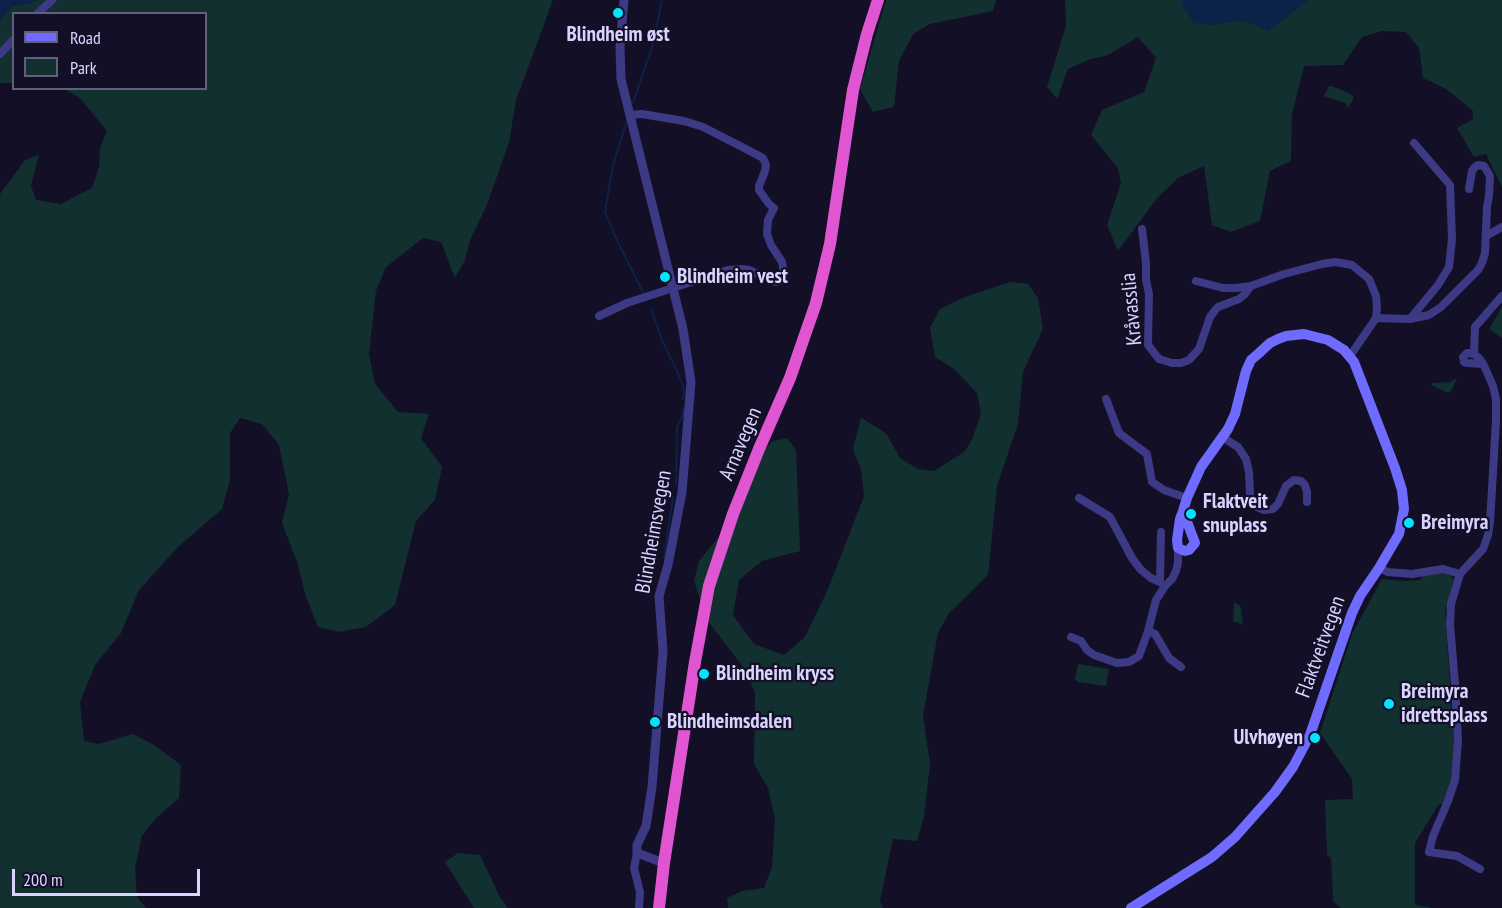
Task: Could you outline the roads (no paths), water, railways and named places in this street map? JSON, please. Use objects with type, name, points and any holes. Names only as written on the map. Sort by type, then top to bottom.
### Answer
[{"type":"highway","name":"Arnavegen","points":[[659,908],[695,662],[709,586],[733,514],[790,378],[816,303],[830,243],[853,90],[878,0]]},
{"type":"main road","points":[[1183,512],[1195,543],[1189,550],[1178,548],[1178,531],[1183,512],[1187,498],[1202,467],[1235,414],[1251,360],[1270,343],[1286,336],[1304,334],[1328,340],[1338,345],[1350,356]]},
{"type":"main road","name":"Flaktveitvegen","points":[[1131,908],[1212,857],[1235,837],[1275,792],[1311,735],[1352,613],[1399,534],[1404,509],[1402,490],[1350,356]]},
{"type":"street","points":[[39,12],[52,0]]},
{"type":"street","name":"Blindheimsvegen","points":[[624,0],[620,25],[621,79],[683,329],[691,382],[682,492],[660,596],[663,651],[652,787],[646,826],[637,845],[634,868],[639,887],[639,908]]},
{"type":"street","points":[[0,54],[12,41]]},
{"type":"street","points":[[599,316],[627,303],[734,269],[748,270],[772,282],[782,280],[784,273],[784,267],[767,234],[768,220],[774,208],[759,190],[765,171],[765,161],[758,155],[703,127],[684,121],[642,114],[630,115]]},
{"type":"street","points":[[1410,320],[1438,285],[1449,267],[1452,239],[1450,185],[1414,143]]},
{"type":"street","points":[[1350,356],[1376,318],[1410,320],[1429,315],[1436,312],[1473,277],[1485,253],[1490,176],[1484,166],[1478,165],[1472,171],[1469,189]]},
{"type":"street","points":[[1486,236],[1502,227]]},
{"type":"street","name":"Kråvasslia","points":[[1142,229],[1149,294],[1148,345],[1159,359],[1172,363],[1189,360],[1199,349],[1210,317],[1216,309],[1239,299],[1251,286]]},
{"type":"street","name":"Kråvasslia","points":[[1196,281],[1223,288],[1236,288],[1251,286],[1322,264],[1343,263],[1352,265],[1369,279],[1376,296],[1376,318]]},
{"type":"street","points":[[1474,354],[1475,327],[1502,296]]},
{"type":"street","points":[[1480,869],[1457,856],[1429,852],[1455,780],[1458,741],[1450,624],[1452,604],[1460,574],[1481,554],[1488,535],[1499,421],[1496,399],[1493,386],[1483,364],[1479,358],[1469,353],[1465,354],[1463,359],[1464,362],[1483,364]]},
{"type":"street","points":[[1106,399],[1119,434],[1147,454],[1152,482],[1164,490],[1187,498]]},
{"type":"street","points":[[1222,437],[1238,447],[1246,459],[1251,502],[1255,506],[1264,510],[1273,509],[1278,504],[1286,486],[1294,480],[1301,481],[1305,485],[1307,502]]},
{"type":"street","points":[[1079,498],[1110,517],[1132,558],[1150,578],[1162,584]]},
{"type":"street","points":[[1071,637],[1081,641],[1088,650],[1103,659],[1117,663],[1129,662],[1139,656],[1162,584],[1161,532]]},
{"type":"street","points":[[1162,584],[1172,579],[1176,571],[1178,548]]},
{"type":"street","points":[[1379,568],[1388,572],[1412,574],[1443,569],[1460,574]]},
{"type":"street","points":[[1148,631],[1155,634],[1169,658],[1181,667]]},
{"type":"street","points":[[637,853],[664,863]]},
{"type":"water","points":[[0,0],[36,0],[12,6],[0,20]]},
{"type":"water","points":[[1182,0],[1308,0],[1268,31],[1252,23],[1237,20],[1214,25],[1194,23],[1182,5]]},
{"type":"waterway","points":[[633,103],[653,44],[662,0]]},
{"type":"waterway","points":[[627,120],[613,165],[605,212],[643,292]]},
{"type":"waterway","points":[[651,309],[684,389],[683,399]]},
{"type":"waterway","points":[[676,484],[677,427],[683,415],[683,409]]},
{"type":"waterway","points":[[664,558],[673,497]]},
{"type":"place","name":"Blindheim øst","points":[[618,13]]},
{"type":"place","name":"Blindheim vest","points":[[665,277]]},
{"type":"place","name":"Flaktveit snuplass","points":[[1191,514]]},
{"type":"place","name":"Breimyra","points":[[1409,523]]},
{"type":"place","name":"Blindheim kryss","points":[[704,674]]},
{"type":"place","name":"Breimyra idrettsplass","points":[[1389,704]]},
{"type":"place","name":"Blindheimsdalen","points":[[655,722]]},
{"type":"place","name":"Ulvhøyen","points":[[1315,738]]}]
